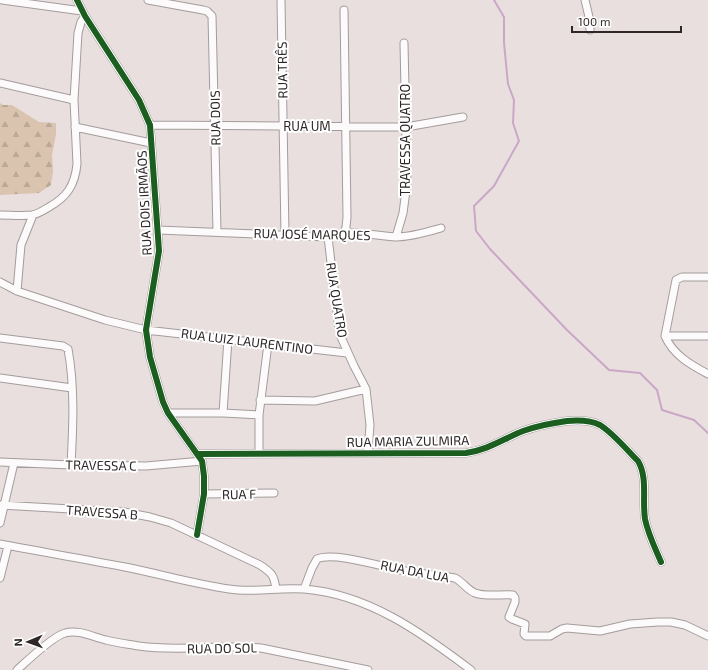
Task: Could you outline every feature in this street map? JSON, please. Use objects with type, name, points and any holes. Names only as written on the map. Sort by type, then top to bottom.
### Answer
[{"type":"street","points":[[0,215],[33,215],[56,203],[70,190],[76,174],[77,150],[74,100],[78,33],[84,13],[2,0]]},
{"type":"street","name":"RUA DOIS IRMÃOS","points":[[77,0],[139,100],[150,125],[158,230],[157,264],[146,330],[156,380],[168,413],[202,460]]},
{"type":"street","name":"RUA DOIS","points":[[148,0],[203,10],[211,14],[213,20],[217,232]]},
{"type":"street","points":[[585,0],[590,30]]},
{"type":"street","name":"RUA TRÊS","points":[[281,1],[285,235]]},
{"type":"street","points":[[344,10],[347,217],[344,233]]},
{"type":"street","name":"TRAVESSA QUATRO","points":[[396,237],[403,213],[407,183],[404,43]]},
{"type":"street","points":[[0,83],[74,100]]},
{"type":"street","name":"RUA UM","points":[[150,125],[406,127],[464,116]]},
{"type":"street","points":[[75,127],[151,143]]},
{"type":"street","points":[[18,291],[21,245],[33,215]]},
{"type":"street","name":"RUA JOSÉ MARQUES","points":[[158,230],[328,237],[344,233],[396,237],[410,236],[441,228]]},
{"type":"street","name":"RUA QUATRO","points":[[328,237],[338,325],[343,343],[366,389],[370,425],[368,453]]},
{"type":"street","points":[[708,277],[682,277],[676,280],[665,336],[669,344],[680,357],[690,365],[708,374]]},
{"type":"street","name":"RUA LUIZ LAURENTINO","points":[[0,282],[18,291],[105,320],[146,330],[348,353]]},
{"type":"street","points":[[665,336],[708,336]]},
{"type":"street","points":[[0,338],[59,346],[68,349],[72,388],[73,426],[71,465]]},
{"type":"street","points":[[223,413],[228,339]]},
{"type":"street","points":[[259,453],[260,400],[268,344]]},
{"type":"street","points":[[0,378],[72,388]]},
{"type":"street","points":[[260,400],[315,401],[366,389]]},
{"type":"street","points":[[168,413],[223,413],[259,415]]},
{"type":"street","name":"RUA MARIA ZULMIRA","points":[[197,454],[466,453],[492,446],[523,431],[544,425],[577,420],[596,423],[614,437],[638,461],[641,467],[644,478],[645,519],[648,531],[661,562]]},
{"type":"street","points":[[197,535],[204,494],[202,460]]},
{"type":"street","name":"TRAVESSA C","points":[[0,462],[146,466],[202,460]]},
{"type":"street","points":[[0,523],[2,506],[14,463]]},
{"type":"street","name":"RUA F","points":[[204,494],[274,493]]},
{"type":"street","name":"TRAVESSA B","points":[[2,506],[124,512],[162,520],[266,568],[273,576],[276,589]]},
{"type":"street","points":[[0,544],[125,567],[228,589],[304,589],[325,592],[379,610],[428,639],[471,670]]},
{"type":"street","points":[[0,578],[8,546]]},
{"type":"street","name":"RUA DA LUA","points":[[304,589],[315,562],[318,558],[323,557],[374,563],[406,572],[455,578],[478,594],[513,595],[515,602],[510,613],[510,617],[525,624],[524,635],[532,637],[550,636],[567,628],[600,632],[630,624],[658,622],[685,624],[708,636]]},
{"type":"street","name":"RUA DO SOL","points":[[17,670],[58,636],[76,632],[122,643],[155,648],[185,649],[244,646],[261,648],[368,670]]},
{"type":"green space","points":[[0,103],[3,105],[12,105],[39,122],[56,123],[56,134],[52,155],[53,172],[51,185],[39,193],[0,195]]},
{"type":"waterway","points":[[494,0],[504,17],[504,43],[508,84],[514,100],[513,123],[519,141],[494,186],[474,206],[476,231],[490,249],[567,330],[609,370],[640,373],[657,390],[662,410],[694,420],[708,433]]},
{"type":"cycle path","points":[[77,0],[85,16],[139,100],[150,125],[159,251],[146,330],[150,357],[163,402],[168,413],[202,461],[204,494],[197,535]]},
{"type":"cycle path","points":[[197,454],[466,453],[474,452],[523,431],[539,426],[571,421],[592,422],[600,425],[610,432],[638,461],[643,474],[646,525],[661,562]]}]
